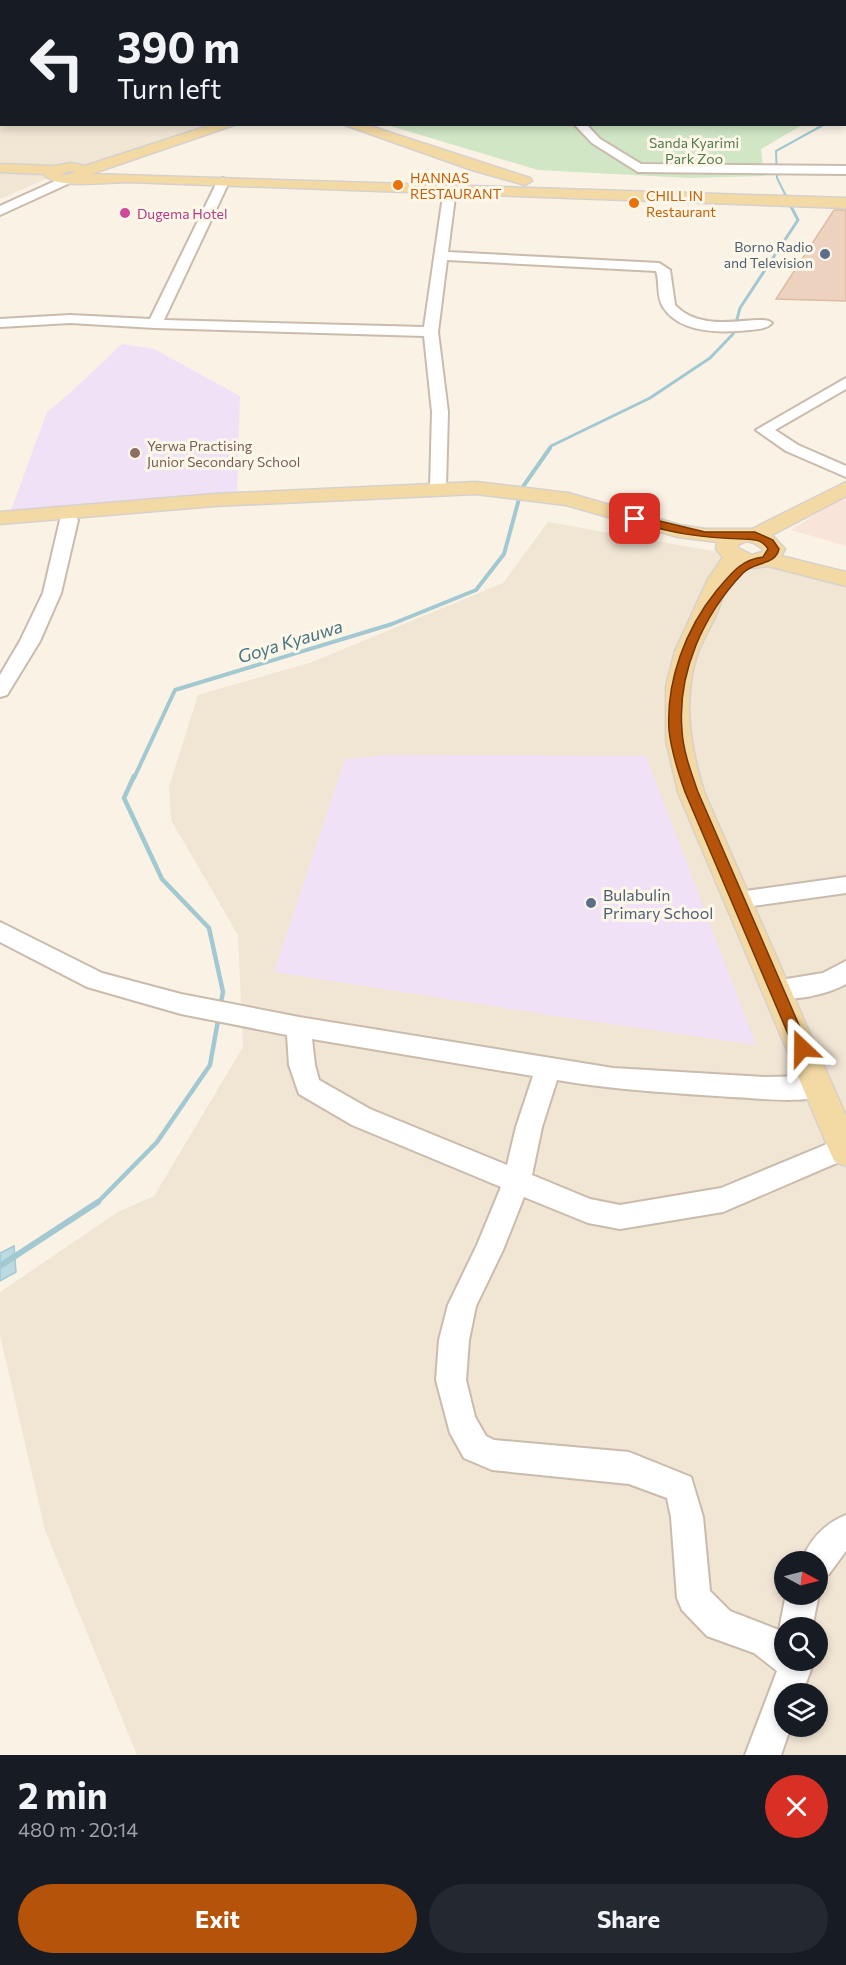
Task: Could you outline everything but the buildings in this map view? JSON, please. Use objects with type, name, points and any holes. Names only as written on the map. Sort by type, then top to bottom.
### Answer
[{"type":"main road","points":[[68,174],[212,126]]},
{"type":"main road","points":[[113,168],[226,126]]},
{"type":"main road","points":[[355,126],[477,167],[542,185]]},
{"type":"main road","points":[[477,167],[484,172],[485,183]]},
{"type":"main road","points":[[68,174],[113,168],[250,179],[542,185],[846,201]]},
{"type":"main road","points":[[0,170],[223,182],[764,197]]},
{"type":"main road","points":[[0,518],[226,499],[438,488],[563,507],[625,526],[752,549],[846,573]]},
{"type":"main road","points":[[845,1150],[692,792],[680,759],[675,730],[676,700],[686,653],[706,610],[752,549],[809,509],[846,488]]},
{"type":"main road","points":[[0,526],[402,498],[495,497]]},
{"type":"main road","points":[[752,549],[846,579]]},
{"type":"street","points":[[581,126],[596,141],[638,168],[762,167],[846,170]]},
{"type":"street","points":[[0,205],[68,174]]},
{"type":"street","points":[[0,211],[68,174]]},
{"type":"street","points":[[155,324],[223,182]]},
{"type":"street","points":[[438,488],[440,412],[432,332],[450,189]]},
{"type":"street","points":[[440,256],[659,267],[663,270],[665,277],[666,296],[670,307],[694,325],[760,324]]},
{"type":"street","points":[[0,322],[54,318],[155,324],[432,332]]},
{"type":"street","points":[[846,383],[764,430],[792,448],[846,472]]},
{"type":"street","points":[[0,691],[30,641],[52,593],[69,520]]},
{"type":"street","points":[[738,900],[846,885]]},
{"type":"street","points":[[0,931],[95,980],[181,1004],[272,1022],[614,1079],[764,1088],[818,1087]]},
{"type":"street","points":[[777,989],[830,980],[843,974],[846,970]]},
{"type":"street","points":[[299,1027],[302,1065],[308,1086],[361,1117],[588,1211],[620,1217],[723,1200],[845,1150]]},
{"type":"street","points":[[549,1067],[529,1127],[517,1181],[489,1250],[462,1305],[454,1340],[451,1380],[461,1422],[476,1447],[492,1455],[629,1468],[680,1488],[687,1517],[694,1598],[719,1624],[765,1640],[788,1672],[763,1755]]},
{"type":"street","points":[[824,1551],[828,1544],[846,1531]]},
{"type":"shaded area","points":[[0,126],[221,126],[69,173],[62,172],[0,199]]},
{"type":"shaded area","name":"Yerwa Practising Junior Secondary School","points":[[122,344],[154,349],[240,396],[237,495],[10,513],[47,412]]},
{"type":"shaded area","points":[[846,495],[846,546],[791,530]]},
{"type":"shaded area","points":[[548,522],[775,562],[846,585],[846,1755],[137,1755],[45,1530],[0,1335],[0,1292],[118,1212],[154,1196],[243,1047],[238,935],[171,820],[169,787],[198,695],[312,662],[503,583]]},
{"type":"shaded area","points":[[388,755],[646,756],[756,1045],[274,972],[345,759]]},
{"type":"green space","name":"Sanda Kyarimi Park Zoo","points":[[390,126],[800,126],[761,149],[764,176],[689,178],[538,170]]},
{"type":"water","points":[[14,1246],[16,1272],[0,1281],[0,1253]]},
{"type":"waterway","name":"Goya Kyauwa","points":[[786,196],[777,178],[776,151],[821,126]]},
{"type":"waterway","name":"Goya Kyauwa","points":[[549,449],[650,398],[710,358],[733,334],[740,308],[798,220],[785,195]]},
{"type":"waterway","name":"Goya Kyauwa","points":[[134,778],[175,690],[392,624],[476,590],[504,554],[522,488],[550,448]]},
{"type":"waterway","name":"Goya Kyauwa","points":[[134,776],[124,798],[162,879],[209,928],[223,992],[220,1007]]},
{"type":"waterway","name":"Goya Kyauwa","points":[[98,1202],[157,1142],[210,1065],[219,1015]]},
{"type":"waterway","name":"Goya Kyauwa","points":[[0,1266],[98,1202]]},
{"type":"place","name":"HANNAS RESTAURANT","points":[[398,185]]},
{"type":"place","name":"CHILL IN Restaurant","points":[[634,203]]},
{"type":"place","name":"Dugema Hotel","points":[[125,213]]},
{"type":"place","name":"Borno Radio and Television","points":[[825,254]]},
{"type":"place","name":"Yerwa Practising Junior Secondary School","points":[[135,453]]},
{"type":"place","name":"Bulabulin Primary School","points":[[591,903]]},
{"type":"route","points":[[635,519],[678,531],[705,535],[755,536],[769,542],[774,549],[772,555],[766,559],[751,562],[741,569],[706,610],[686,653],[676,700],[675,730],[680,759],[692,792],[802,1048]]}]
